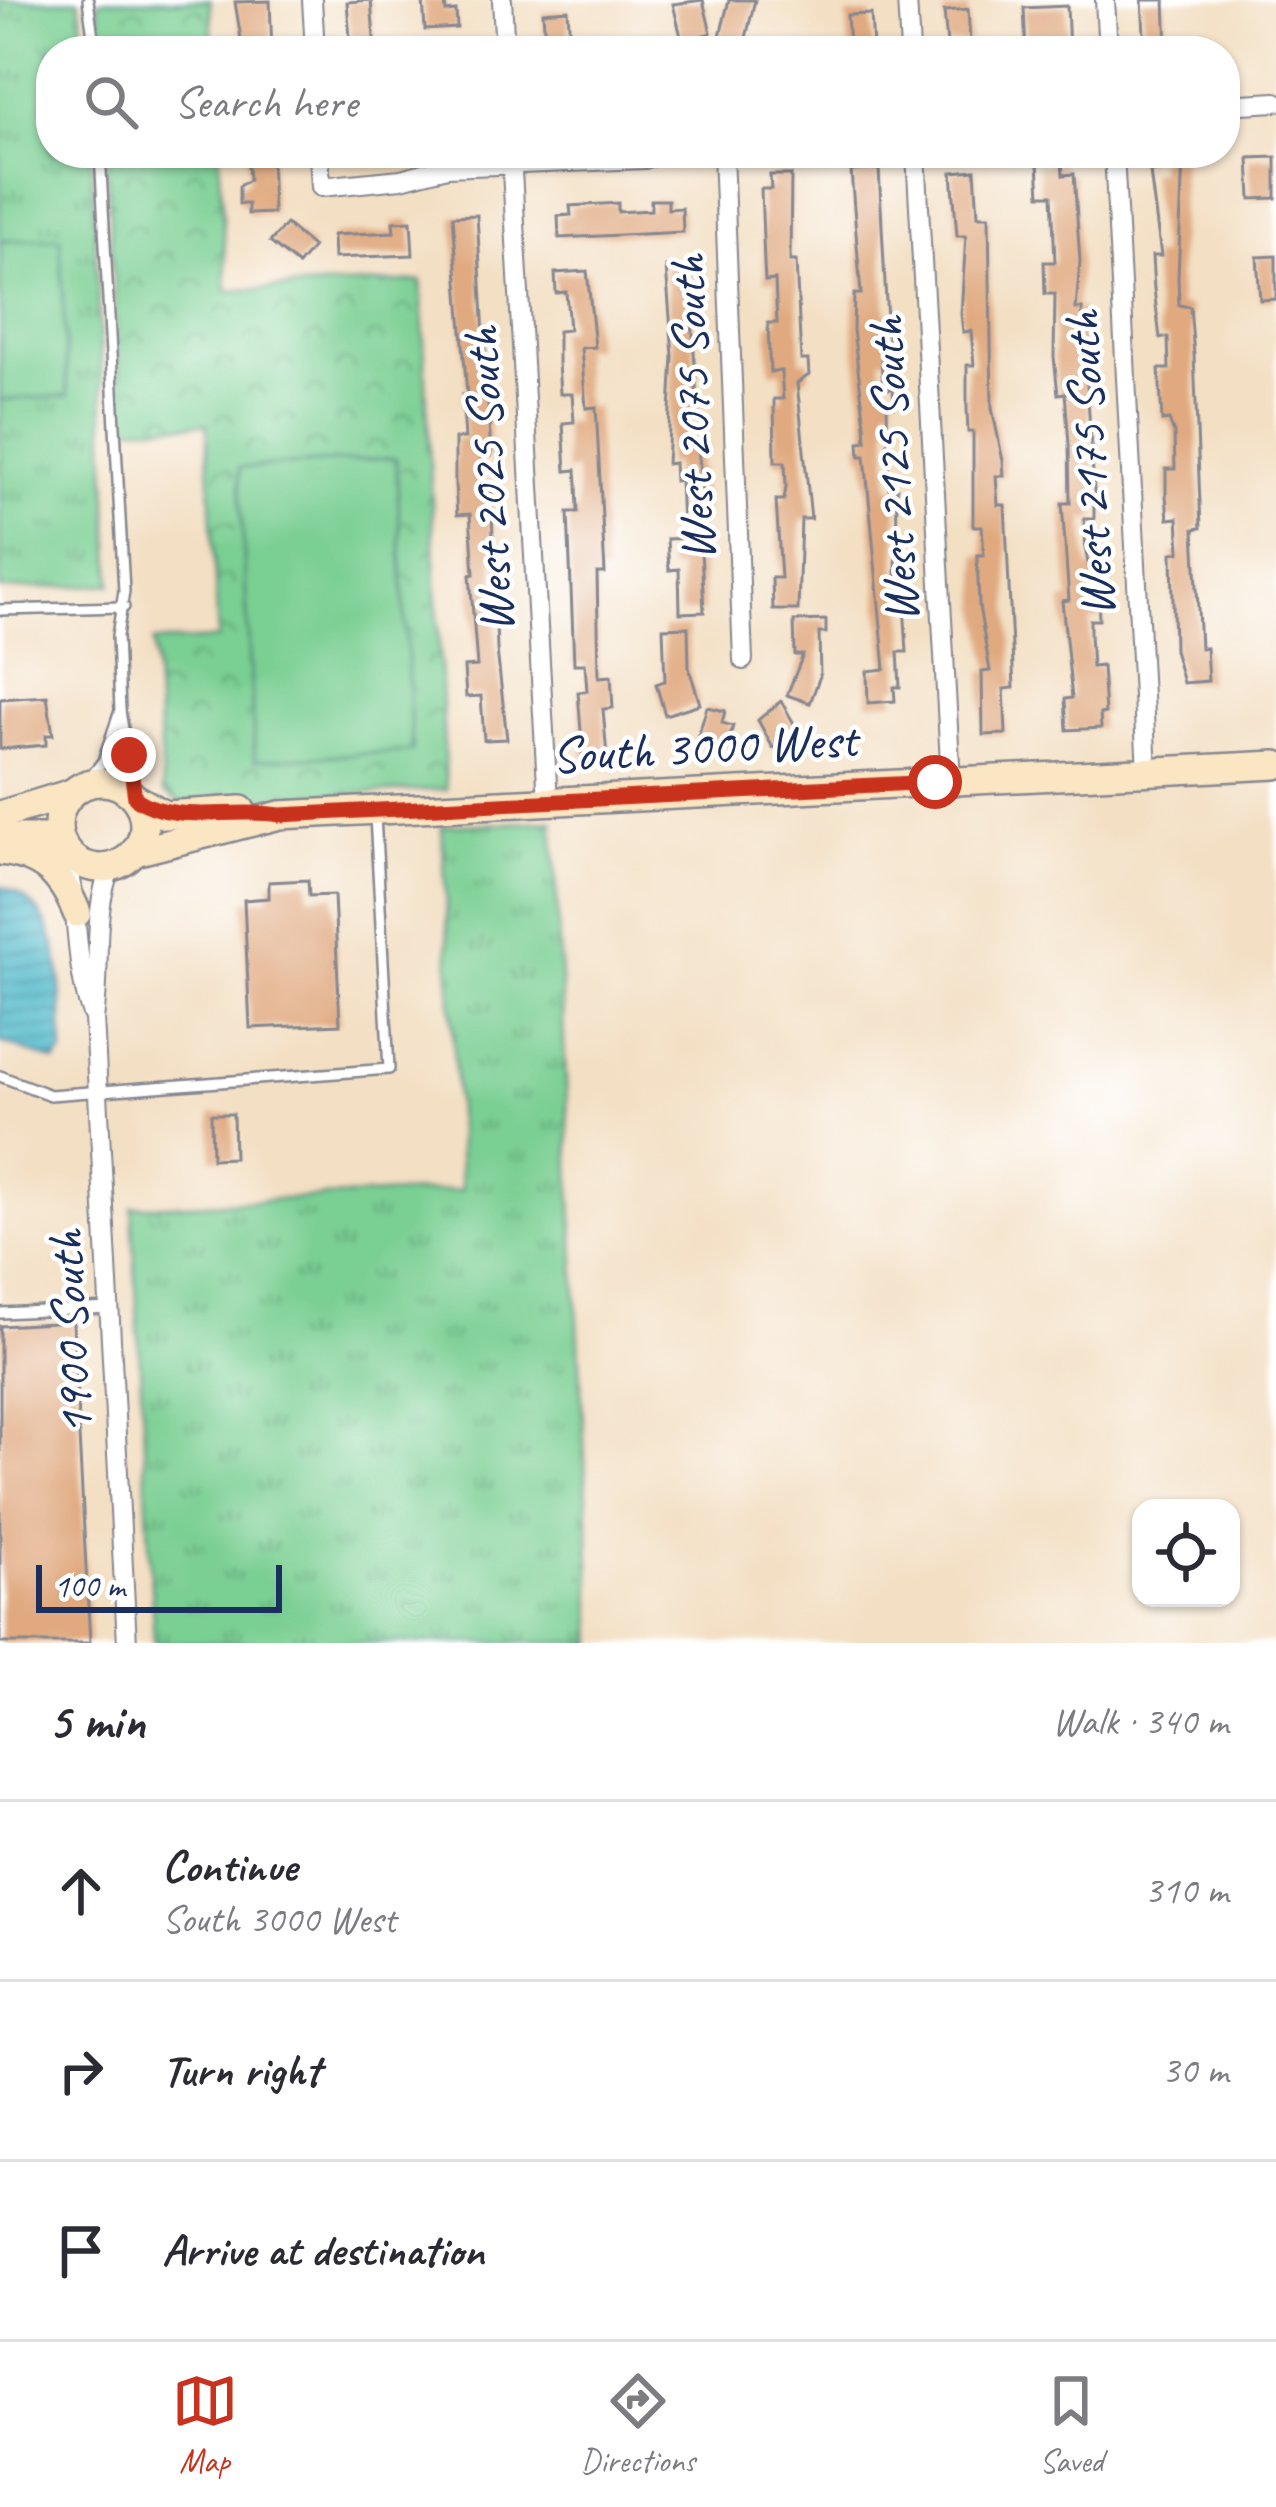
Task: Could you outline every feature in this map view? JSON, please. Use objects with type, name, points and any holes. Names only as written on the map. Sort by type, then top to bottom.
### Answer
[{"type":"street","points":[[312,0],[313,36]]},
{"type":"street","points":[[502,0],[504,36]]},
{"type":"street","points":[[907,0],[909,36]]},
{"type":"street","points":[[1105,0],[1107,36]]},
{"type":"street","points":[[1240,104],[1276,102]]},
{"type":"street","points":[[320,168],[321,187],[401,179],[443,168]]},
{"type":"street","name":"West 2025 South","points":[[512,168],[548,802]]},
{"type":"street","name":"West 2075 South","points":[[724,168],[743,660]]},
{"type":"street","name":"West 2125 South","points":[[917,168],[951,782]]},
{"type":"street","name":"West 2175 South","points":[[1115,168],[1147,772]]},
{"type":"street","name":"South 3000 West","points":[[135,798],[165,815],[237,810],[280,815],[1276,765]]},
{"type":"street","points":[[0,815],[112,783],[135,798],[144,825],[102,888],[101,972],[94,1018]]},
{"type":"street","points":[[78,789],[58,825],[77,913],[84,991],[94,1018]]},
{"type":"street","name":"South 3000 West","points":[[123,860],[280,815]]},
{"type":"street","points":[[0,838],[48,838],[85,865],[123,860]]},
{"type":"street","points":[[0,851],[31,856],[48,866],[64,883],[77,913]]},
{"type":"street","name":"1900 South","points":[[94,1018],[128,1643]]},
{"type":"lane","points":[[88,0],[93,36]]},
{"type":"lane","points":[[101,168],[124,607],[117,636],[120,711],[135,798]]},
{"type":"lane","points":[[0,610],[124,607]]},
{"type":"lane","points":[[78,789],[103,761],[120,711]]},
{"type":"lane","points":[[0,1076],[50,1095],[388,1069],[375,811]]},
{"type":"lane","points":[[0,1313],[110,1308]]},
{"type":"green space","points":[[0,0],[79,0],[84,36],[36,36],[36,168],[92,168],[112,584],[0,590]]},
{"type":"green space","points":[[98,0],[210,0],[212,36],[100,36]]},
{"type":"green space","points":[[107,168],[220,168],[227,291],[421,281],[446,789],[180,803],[163,792],[153,642],[218,639],[207,424],[122,427]]},
{"type":"green space","points":[[60,238],[68,396],[0,400],[0,241]]},
{"type":"green space","points":[[396,458],[412,751],[255,760],[239,468]]},
{"type":"green space","points":[[553,821],[594,1643],[154,1643],[132,1207],[461,1190],[442,826]]},
{"type":"water","points":[[0,886],[23,897],[50,932],[62,1004],[63,1053],[56,1062],[0,1042]]},
{"type":"building","points":[[371,0],[374,36],[350,36],[347,2]]},
{"type":"building","points":[[423,0],[445,0],[446,12],[456,11],[457,28],[425,30]]},
{"type":"building","points":[[703,0],[711,33],[681,36],[673,4]]},
{"type":"building","points":[[729,0],[755,0],[746,36],[720,36]]},
{"type":"building","points":[[1142,0],[1165,0],[1166,36],[1144,36]]},
{"type":"building","points":[[270,1],[271,36],[241,36],[235,2]]},
{"type":"building","points":[[1067,6],[1068,36],[1025,36],[1024,8]]},
{"type":"building","points":[[968,9],[970,36],[946,36],[944,11]]},
{"type":"building","points":[[568,10],[570,36],[544,36],[543,12]]},
{"type":"building","points":[[871,14],[872,36],[848,36],[847,15]]},
{"type":"building","points":[[1276,157],[1276,198],[1251,199],[1249,158]]},
{"type":"building","points":[[248,168],[272,168],[273,213],[248,214],[248,204],[239,204],[239,186],[249,180]]},
{"type":"building","points":[[1038,168],[1062,168],[1063,175],[1074,174],[1080,261],[1076,309],[1082,309],[1094,489],[1094,519],[1084,519],[1089,568],[1097,567],[1099,620],[1090,620],[1090,634],[1092,667],[1102,666],[1105,713],[1100,714],[1101,728],[1067,730],[1065,699],[1072,698],[1062,601],[1069,600],[1062,503],[1070,503],[1069,444],[1065,393],[1058,394],[1054,357],[1055,294],[1045,294],[1044,262],[1055,262],[1052,195],[1040,195]]},
{"type":"building","points":[[1183,168],[1179,305],[1190,307],[1194,355],[1201,528],[1194,529],[1200,648],[1206,648],[1208,681],[1183,683],[1174,650],[1172,553],[1180,552],[1178,518],[1168,519],[1166,495],[1166,469],[1175,469],[1174,433],[1169,420],[1162,421],[1159,369],[1169,369],[1168,338],[1160,338],[1152,256],[1161,256],[1150,172]]},
{"type":"building","points":[[879,169],[889,359],[881,359],[883,389],[893,389],[894,407],[887,407],[889,488],[897,488],[896,573],[898,587],[903,587],[907,652],[898,652],[900,687],[894,687],[895,701],[868,703],[867,671],[885,669],[865,456],[860,456],[859,442],[866,441],[853,330],[854,294],[861,294],[851,171]]},
{"type":"building","points":[[975,170],[978,216],[989,216],[992,408],[1003,461],[1004,476],[996,476],[998,505],[1005,505],[1014,688],[1004,689],[1006,734],[983,735],[982,672],[990,671],[979,606],[977,555],[984,555],[982,526],[973,526],[973,432],[968,432],[967,365],[974,365],[971,331],[963,332],[966,236],[957,236],[952,172]]},
{"type":"building","points":[[770,175],[791,175],[790,261],[796,261],[801,360],[808,360],[809,375],[797,383],[811,519],[801,519],[798,610],[773,610],[772,578],[781,578],[776,500],[784,500],[786,487],[785,462],[775,462],[774,399],[783,399],[781,371],[770,372],[769,355],[768,323],[777,323],[775,280],[765,281],[764,263],[761,189],[771,189]]},
{"type":"building","points":[[651,200],[668,200],[668,209],[682,208],[683,232],[559,238],[558,216],[571,215],[570,206],[618,203],[618,212],[651,210]]},
{"type":"building","points":[[477,215],[491,456],[481,456],[482,483],[491,482],[497,650],[507,739],[484,740],[481,696],[466,697],[464,667],[477,666],[470,575],[474,574],[470,514],[457,515],[455,484],[455,439],[465,438],[462,395],[467,395],[453,216]]},
{"type":"building","points":[[411,221],[413,255],[334,258],[333,235],[394,232],[393,222]]},
{"type":"building","points":[[286,224],[313,247],[298,265],[270,242]]},
{"type":"building","points":[[1276,256],[1276,299],[1260,300],[1257,257]]},
{"type":"building","points":[[666,267],[689,267],[698,418],[689,418],[690,447],[698,447],[705,523],[682,524],[680,480],[675,481],[674,463],[667,464],[673,356]]},
{"type":"building","points":[[587,271],[595,347],[581,348],[586,408],[596,407],[605,573],[597,573],[599,677],[611,676],[613,708],[603,709],[607,756],[583,757],[578,692],[587,691],[585,664],[574,664],[568,512],[578,512],[577,483],[576,470],[566,471],[563,423],[574,422],[572,394],[560,394],[558,362],[558,331],[569,330],[566,292],[556,293],[555,273]]},
{"type":"building","points":[[691,538],[692,551],[701,550],[704,612],[680,613],[679,569],[669,570],[667,539]]},
{"type":"building","points":[[826,620],[826,633],[819,633],[820,676],[810,703],[787,695],[803,655],[795,655],[794,621]]},
{"type":"building","points":[[688,627],[689,668],[700,704],[665,715],[656,684],[665,681],[663,628]]},
{"type":"building","points":[[47,696],[53,735],[46,735],[46,745],[0,749],[0,699]]},
{"type":"building","points":[[781,701],[800,734],[773,748],[758,720]]},
{"type":"building","points":[[707,707],[725,711],[722,723],[733,726],[727,746],[698,737]]},
{"type":"building","points":[[308,880],[309,896],[334,895],[340,1024],[250,1028],[244,900],[269,898],[269,882]]},
{"type":"building","points":[[211,1114],[233,1114],[234,1158],[212,1159]]},
{"type":"building","points":[[73,1322],[90,1643],[0,1643],[0,1326]]},
{"type":"route","points":[[129,755],[135,798],[165,815],[250,810],[280,815],[935,782]]}]
